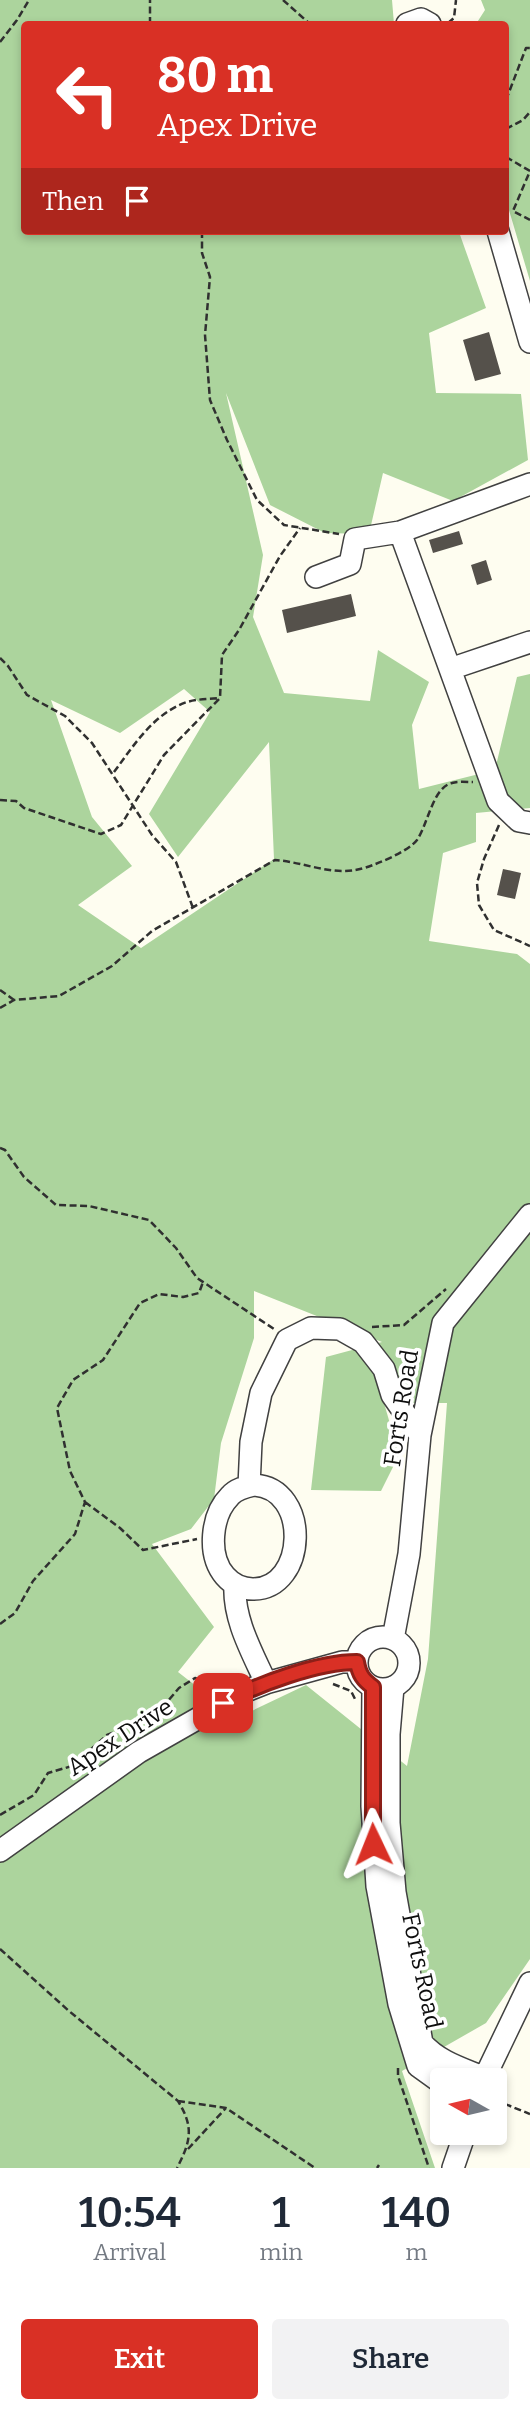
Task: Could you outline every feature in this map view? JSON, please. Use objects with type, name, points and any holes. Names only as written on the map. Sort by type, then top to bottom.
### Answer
[{"type":"street","points":[[499,235],[530,342]]},
{"type":"street","points":[[316,577],[350,564],[355,539],[400,532],[530,484]]},
{"type":"street","points":[[400,532],[494,791],[519,821],[530,823]]},
{"type":"street","points":[[450,669],[530,642]]},
{"type":"street","name":"Forts Road","points":[[393,1639],[409,1555],[421,1435],[443,1323],[530,1215]]},
{"type":"street","points":[[249,1486],[251,1442],[261,1393],[287,1340],[311,1328],[340,1329],[363,1342],[384,1369],[392,1395],[421,1435]]},
{"type":"street","points":[[261,1485],[272,1488],[285,1500],[292,1517],[294,1545],[287,1568],[274,1583],[246,1589],[235,1584],[220,1570],[214,1536],[223,1505],[236,1490],[261,1485]]},
{"type":"street","points":[[235,1584],[236,1608],[265,1683]]},
{"type":"street","points":[[381,1637],[393,1639],[401,1645],[407,1653],[409,1663],[401,1682],[383,1687],[364,1681],[357,1662],[361,1650],[369,1641],[381,1637]]},
{"type":"street","name":"Apex Drive","points":[[0,1851],[139,1752],[236,1696],[265,1683],[342,1662],[357,1662]]},
{"type":"street","name":"Forts Road","points":[[383,1687],[389,1734],[389,1823],[397,1906],[422,2043],[432,2055],[459,2068]]},
{"type":"street","name":"Forts Road","points":[[383,1687],[372,1806],[377,1886],[399,2004],[418,2066],[430,2075]]},
{"type":"street","points":[[489,2068],[530,1983]]},
{"type":"street","points":[[453,2168],[461,2146]]},
{"type":"path","points":[[0,42],[29,0]]},
{"type":"path","points":[[149,21],[150,0]]},
{"type":"path","points":[[283,0],[307,21]]},
{"type":"path","points":[[450,21],[454,18],[456,0]]},
{"type":"path","points":[[509,92],[526,48],[530,48]]},
{"type":"path","points":[[509,127],[523,120],[530,112]]},
{"type":"path","points":[[509,160],[530,171],[513,211],[530,220]]},
{"type":"path","points":[[202,235],[202,253],[210,277],[205,335],[209,400],[257,500],[284,525],[351,536],[355,539]]},
{"type":"path","points":[[0,800],[16,801],[24,808],[101,834],[121,825],[164,755],[220,698],[222,655],[280,556],[300,528]]},
{"type":"path","points":[[0,658],[27,695],[65,716],[92,743],[152,835],[176,862],[193,908]]},
{"type":"path","points":[[113,773],[141,736],[165,711],[190,701],[220,698]]},
{"type":"path","points":[[0,1008],[14,1000],[59,996],[112,966],[152,931],[275,860],[327,871],[360,870],[388,859],[415,843],[431,812],[436,793],[450,783],[494,791],[499,825],[477,883],[479,905],[494,930],[530,946]]},
{"type":"path","points":[[0,990],[14,1000]]},
{"type":"path","points":[[0,1148],[5,1150],[24,1177],[55,1205],[89,1206],[149,1220],[176,1248],[197,1278],[251,1312],[287,1340]]},
{"type":"path","points":[[203,1282],[199,1293],[183,1297],[159,1294],[140,1303],[103,1360],[73,1380],[57,1408],[70,1471],[85,1502],[111,1520],[143,1550],[214,1536]]},
{"type":"path","points":[[340,1329],[404,1325],[448,1288]]},
{"type":"path","points":[[0,1624],[15,1613],[33,1581],[75,1534],[85,1502]]},
{"type":"path","points":[[0,1815],[34,1795],[48,1773],[72,1766],[107,1735],[143,1721],[162,1708],[179,1688],[195,1678],[236,1696]]},
{"type":"path","points":[[0,1949],[69,2011],[178,2101],[187,2116],[190,2131],[186,2152]]},
{"type":"path","points":[[178,2101],[226,2108],[316,2168]]},
{"type":"path","points":[[508,2105],[530,2114]]},
{"type":"path","points":[[177,2168],[186,2152],[226,2108]]},
{"type":"green space","points":[[0,0],[392,0],[394,21],[21,21],[21,235],[460,235],[486,308],[429,333],[436,393],[521,394],[528,460],[453,501],[383,473],[369,534],[325,533],[270,505],[226,393],[263,555],[253,617],[284,693],[370,701],[378,650],[429,682],[412,725],[419,789],[495,770],[517,677],[530,674],[530,808],[476,813],[476,842],[443,853],[429,941],[517,954],[530,964],[530,1959],[486,2023],[402,2071],[435,2168],[0,2168]],"holes":[[[184,689],[210,712],[149,814],[178,857],[269,742],[274,859],[141,948],[78,905],[132,866],[92,817],[51,700],[120,733]],[[254,1291],[382,1342],[326,1357],[311,1490],[381,1491],[399,1455],[384,1403],[447,1403],[428,1659],[407,1766],[306,1685],[237,1718],[178,1672],[214,1627],[152,1544],[191,1529],[214,1499],[221,1443],[254,1338]]]},
{"type":"green space","points":[[481,0],[530,0],[530,281],[509,210],[509,21],[478,21],[485,10]]},
{"type":"building","points":[[489,332],[501,374],[475,381],[463,340]]},
{"type":"building","points":[[459,531],[463,544],[433,553],[429,540]]},
{"type":"building","points":[[486,560],[492,580],[477,585],[471,565]]},
{"type":"building","points":[[351,594],[356,616],[287,633],[282,610]]},
{"type":"building","points":[[503,869],[521,873],[515,899],[497,895]]},
{"type":"route","points":[[223,1703],[265,1683],[342,1662],[357,1662],[364,1681],[373,1687],[373,1844]]}]
